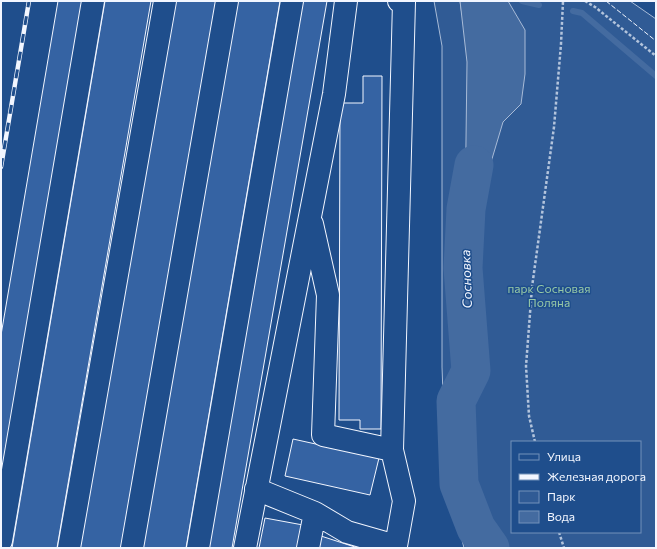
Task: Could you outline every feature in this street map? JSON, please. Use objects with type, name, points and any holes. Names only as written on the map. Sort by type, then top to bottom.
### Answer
[{"type":"lane","points":[[1,541],[93,1]]},
{"type":"lane","points":[[69,548],[164,1]]},
{"type":"lane","points":[[132,548],[227,1]]},
{"type":"lane","points":[[198,548],[292,1]]},
{"type":"lane","points":[[245,548],[334,94],[346,1]]},
{"type":"lane","points":[[256,489],[315,513],[347,532],[396,547],[404,501],[392,450],[404,2],[399,1]]},
{"type":"lane","points":[[310,215],[328,295],[323,435],[392,450]]},
{"type":"lane","points":[[308,548],[315,513]]},
{"type":"path","points":[[535,441],[529,416],[526,366],[532,287],[554,127],[562,44],[563,1]]},
{"type":"path","points":[[585,1],[595,7],[656,56]]},
{"type":"path","points":[[559,533],[564,548]]},
{"type":"green space","name":"парк Сосновая Поляна","points":[[434,1],[460,1],[462,15],[472,1],[630,1],[656,19],[656,548],[464,548],[446,475],[442,367],[442,46]]},
{"type":"water","points":[[460,1],[508,1],[525,30],[525,74],[521,104],[503,122],[483,189],[465,217],[467,62]]},
{"type":"building","points":[[58,1],[85,1],[1,480],[1,335]]},
{"type":"building","points":[[105,1],[151,1],[57,548],[12,548]]},
{"type":"building","points":[[174,1],[216,1],[121,548],[80,548]]},
{"type":"building","points":[[236,1],[280,1],[186,548],[141,548]]},
{"type":"building","points":[[303,1],[327,1],[232,548],[208,548]]},
{"type":"building","points":[[363,76],[382,76],[381,429],[360,429],[360,420],[339,420],[340,103],[363,103]]},
{"type":"building","points":[[293,439],[379,458],[370,495],[285,476]]},
{"type":"building","points":[[265,518],[303,525],[299,548],[259,548]]},
{"type":"building","points":[[321,536],[358,548],[317,548]]},
{"type":"waterway","points":[[522,1],[539,5]]},
{"type":"waterway","points":[[573,11],[582,13],[656,76]]},
{"type":"waterway","name":"Сосновка","points":[[474,165],[466,209],[463,268],[471,371],[456,401],[459,484],[476,528],[490,548]]},
{"type":"railway","points":[[1,167],[29,1]]},
{"type":"fence","points":[[606,1],[656,41]]}]
